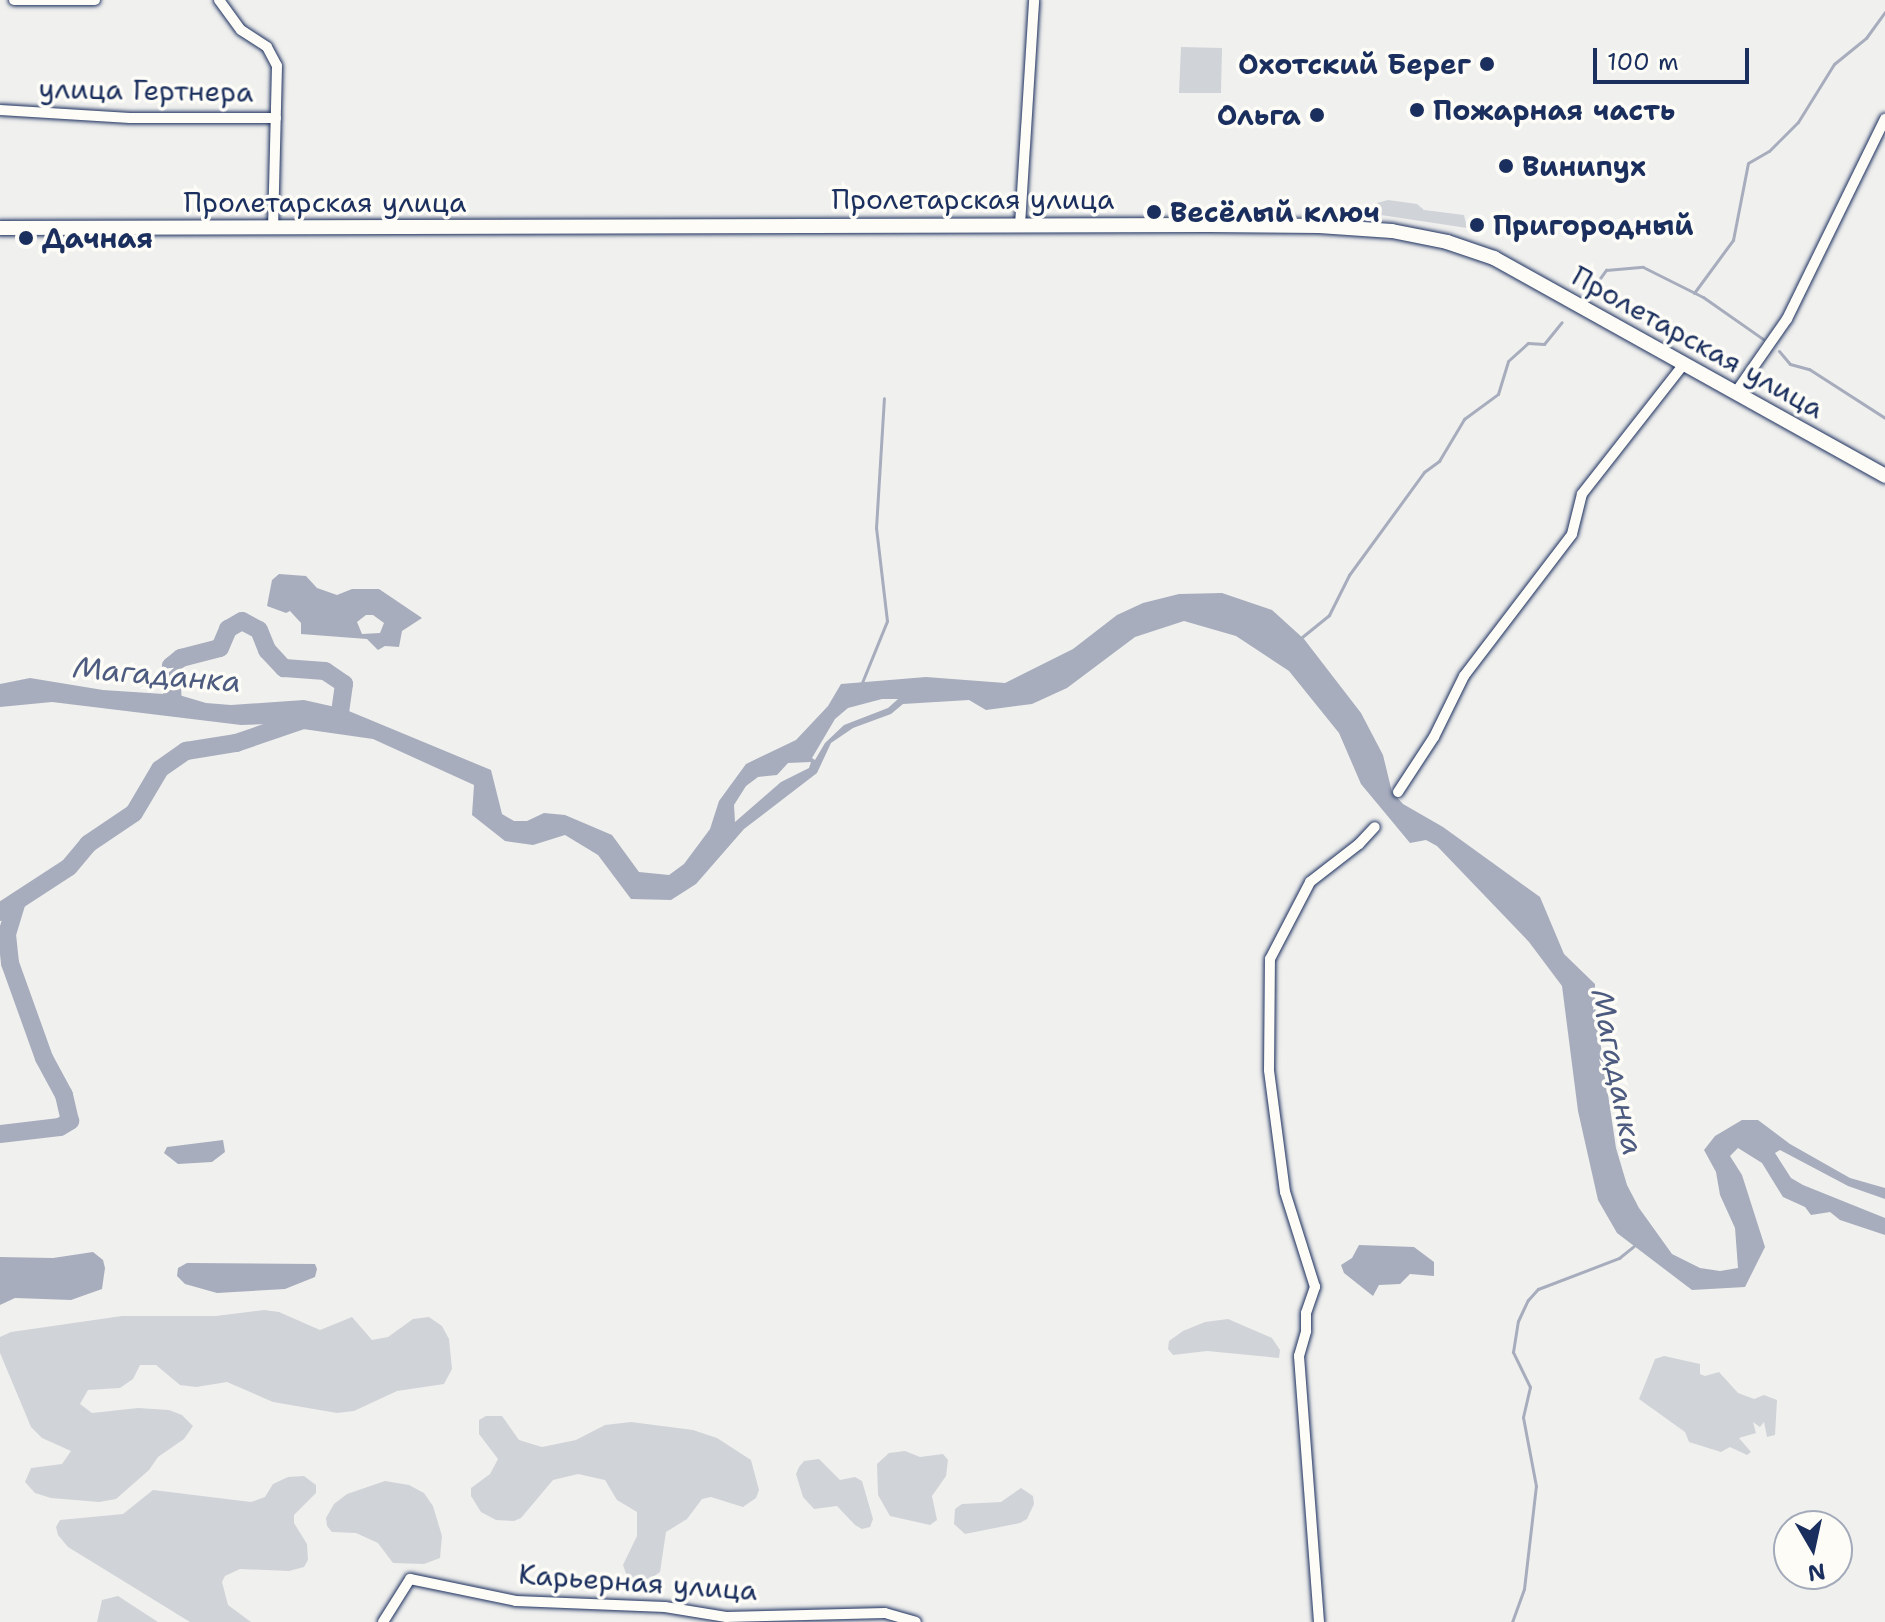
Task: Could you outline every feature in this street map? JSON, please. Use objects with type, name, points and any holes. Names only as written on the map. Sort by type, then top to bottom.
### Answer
[{"type":"main road","name":"Пролетарская улица","points":[[0,228],[1319,226],[1421,235],[1494,258],[1885,476]]},
{"type":"street","points":[[14,0],[95,0]]},
{"type":"street","points":[[219,0],[241,30],[267,47],[277,66],[276,118]]},
{"type":"street","points":[[1020,225],[1034,0]]},
{"type":"street","name":"улица Гертнера","points":[[0,110],[130,118],[276,118],[273,228]]},
{"type":"street","points":[[1736,392],[1787,319],[1885,119]]},
{"type":"street","points":[[1398,792],[1434,737],[1464,676],[1572,534],[1582,494],[1683,365]]},
{"type":"street","points":[[1319,1622],[1299,1356],[1306,1331],[1306,1313],[1315,1287],[1283,1177],[1269,1070],[1270,959],[1310,882],[1359,844],[1375,827]]},
{"type":"street","name":"Карьерная улица","points":[[383,1622],[410,1579],[516,1601],[665,1607],[726,1617],[885,1613],[916,1622]]},
{"type":"shaded area","points":[[1181,47],[1222,48],[1221,93],[1179,93]]},
{"type":"shaded area","points":[[1388,200],[1417,204],[1424,210],[1464,215],[1467,228],[1381,215],[1377,203]]},
{"type":"shaded area","points":[[264,1310],[279,1312],[320,1330],[352,1317],[372,1340],[388,1337],[413,1319],[429,1317],[442,1326],[449,1339],[452,1369],[444,1384],[397,1391],[354,1411],[337,1413],[273,1402],[227,1382],[196,1387],[180,1385],[156,1365],[140,1365],[133,1379],[120,1388],[88,1390],[80,1404],[92,1413],[138,1408],[169,1410],[182,1415],[193,1426],[184,1439],[158,1457],[149,1470],[116,1499],[99,1502],[51,1498],[35,1493],[25,1482],[31,1468],[62,1464],[71,1451],[42,1438],[31,1427],[0,1353],[0,1337],[11,1332],[122,1316],[216,1316]]},
{"type":"shaded area","points":[[1228,1319],[1272,1338],[1280,1350],[1279,1358],[1207,1351],[1173,1355],[1168,1349],[1169,1341],[1183,1331],[1205,1322]]},
{"type":"shaded area","points":[[1664,1356],[1700,1364],[1700,1374],[1705,1376],[1719,1372],[1738,1393],[1754,1399],[1764,1395],[1777,1400],[1775,1435],[1767,1437],[1764,1422],[1760,1427],[1753,1422],[1756,1433],[1739,1438],[1751,1452],[1747,1455],[1730,1447],[1721,1452],[1689,1442],[1685,1432],[1639,1399],[1655,1359]]},
{"type":"shaded area","points":[[486,1416],[502,1416],[519,1440],[542,1447],[576,1440],[605,1425],[631,1422],[693,1430],[717,1438],[751,1460],[759,1490],[756,1498],[743,1507],[711,1497],[702,1499],[687,1519],[666,1532],[660,1572],[646,1582],[628,1579],[623,1565],[637,1536],[637,1512],[617,1500],[605,1480],[578,1474],[553,1480],[521,1518],[514,1521],[496,1520],[481,1512],[471,1496],[471,1488],[490,1474],[498,1459],[479,1434],[479,1420]]},
{"type":"shaded area","points":[[905,1451],[920,1457],[943,1454],[948,1460],[946,1476],[932,1496],[937,1520],[930,1525],[890,1516],[878,1495],[877,1464],[889,1453]]},
{"type":"shaded area","points":[[819,1459],[840,1480],[855,1477],[862,1481],[873,1519],[870,1527],[862,1529],[855,1525],[837,1506],[814,1509],[803,1497],[796,1474],[804,1461]]},
{"type":"shaded area","points":[[304,1476],[316,1485],[316,1493],[294,1515],[294,1523],[307,1544],[308,1560],[304,1567],[289,1571],[240,1569],[225,1576],[222,1582],[228,1605],[251,1622],[190,1622],[68,1547],[58,1535],[56,1527],[60,1520],[123,1514],[153,1490],[251,1502],[265,1497],[273,1484],[288,1477]]},
{"type":"shaded area","points":[[385,1481],[409,1485],[424,1493],[433,1506],[442,1536],[440,1558],[424,1564],[393,1563],[378,1543],[356,1533],[332,1532],[327,1526],[326,1518],[334,1504],[347,1494]]},
{"type":"shaded area","points":[[1021,1488],[1033,1496],[1034,1504],[1027,1519],[1020,1523],[965,1534],[954,1524],[955,1509],[962,1504],[1001,1502]]},
{"type":"shaded area","points":[[118,1596],[158,1622],[97,1622],[102,1600]]},
{"type":"water","points":[[279,574],[306,576],[317,588],[337,595],[352,589],[379,589],[422,618],[402,631],[399,647],[385,646],[378,650],[367,639],[301,634],[301,623],[290,611],[286,613],[267,606],[272,580]],"holes":[[[366,615],[373,615],[384,623],[380,633],[362,634],[357,622]]]},
{"type":"water","points":[[1222,593],[1272,610],[1304,639],[1361,713],[1383,755],[1392,792],[1403,804],[1443,827],[1540,897],[1564,954],[1595,984],[1595,1007],[1616,1148],[1627,1185],[1639,1208],[1672,1254],[1700,1268],[1720,1271],[1738,1268],[1735,1228],[1720,1195],[1716,1172],[1704,1150],[1715,1136],[1742,1120],[1758,1120],[1790,1144],[1850,1178],[1885,1188],[1885,1199],[1848,1186],[1780,1150],[1775,1153],[1791,1178],[1885,1218],[1885,1235],[1840,1220],[1830,1212],[1811,1215],[1805,1207],[1783,1197],[1762,1163],[1738,1148],[1730,1156],[1742,1175],[1765,1247],[1745,1287],[1692,1290],[1617,1233],[1598,1200],[1578,1111],[1562,986],[1529,942],[1437,846],[1426,840],[1410,843],[1361,784],[1339,733],[1289,671],[1236,636],[1184,621],[1135,637],[1067,688],[1032,704],[986,710],[969,700],[903,704],[891,714],[853,728],[831,743],[817,773],[744,829],[696,884],[671,900],[631,899],[598,855],[565,835],[533,845],[505,841],[472,815],[474,785],[373,739],[268,724],[241,725],[52,702],[0,707],[0,684],[30,678],[103,690],[179,695],[206,703],[231,705],[304,700],[344,709],[491,770],[502,814],[514,821],[527,821],[544,813],[565,815],[612,835],[639,872],[669,875],[684,864],[710,829],[719,801],[746,764],[796,740],[828,706],[841,684],[926,677],[1005,683],[1073,649],[1117,615],[1143,603],[1179,594]],"holes":[[[882,699],[898,699],[888,708],[844,725],[825,743],[815,760],[812,758],[835,719],[848,708]],[[811,762],[809,768],[781,782],[735,822],[734,805],[746,786],[758,777],[777,775],[788,763]]]},
{"type":"water","points":[[223,1140],[225,1152],[212,1162],[178,1164],[164,1153],[167,1147]]},
{"type":"water","points":[[1359,1245],[1414,1247],[1434,1262],[1434,1276],[1410,1274],[1400,1284],[1379,1285],[1373,1296],[1344,1273],[1341,1265],[1352,1258]]},
{"type":"water","points":[[93,1252],[103,1260],[105,1268],[102,1289],[71,1300],[15,1298],[0,1305],[0,1257],[53,1258]]},
{"type":"water","points":[[187,1263],[315,1264],[317,1269],[315,1277],[285,1289],[217,1293],[185,1284],[177,1276],[178,1268]]},
{"type":"waterway","points":[[1694,293],[1733,240],[1748,163],[1769,151],[1798,122],[1834,64],[1866,38],[1885,12]]},
{"type":"waterway","points":[[1598,281],[1606,270],[1643,267],[1703,297],[1763,339]]},
{"type":"waterway","points":[[1302,637],[1329,615],[1349,575],[1424,472],[1439,461],[1464,419],[1498,394],[1508,361],[1528,343],[1544,344],[1562,322]]},
{"type":"waterway","points":[[1779,351],[1790,364],[1809,369],[1885,418]]},
{"type":"waterway","points":[[861,685],[887,621],[876,528],[884,398]]},
{"type":"waterway","points":[[173,707],[171,666],[181,658],[220,648],[228,629],[242,621],[259,630],[267,650],[284,668],[325,671],[344,684],[339,719]]},
{"type":"waterway","name":"Магаданка","points":[[0,912],[69,867],[88,844],[134,813],[160,769],[186,751],[236,743],[306,719]]},
{"type":"waterway","name":"Магаданка","points":[[0,1134],[60,1127],[70,1121],[64,1095],[44,1058],[10,963],[7,934],[17,901]]},
{"type":"waterway","points":[[1512,1622],[1524,1589],[1536,1486],[1523,1417],[1530,1387],[1513,1352],[1518,1321],[1528,1300],[1538,1289],[1619,1258],[1634,1246]]},
{"type":"place","name":"Охотский Берег","points":[[1487,64]]},
{"type":"place","name":"Пожарная часть","points":[[1417,110]]},
{"type":"place","name":"Ольга","points":[[1317,115]]},
{"type":"place","name":"Винипух","points":[[1506,166]]},
{"type":"place","name":"Весёлый ключ","points":[[1154,212]]},
{"type":"place","name":"Пригородный","points":[[1477,225]]},
{"type":"place","name":"Дачная","points":[[26,238]]}]
